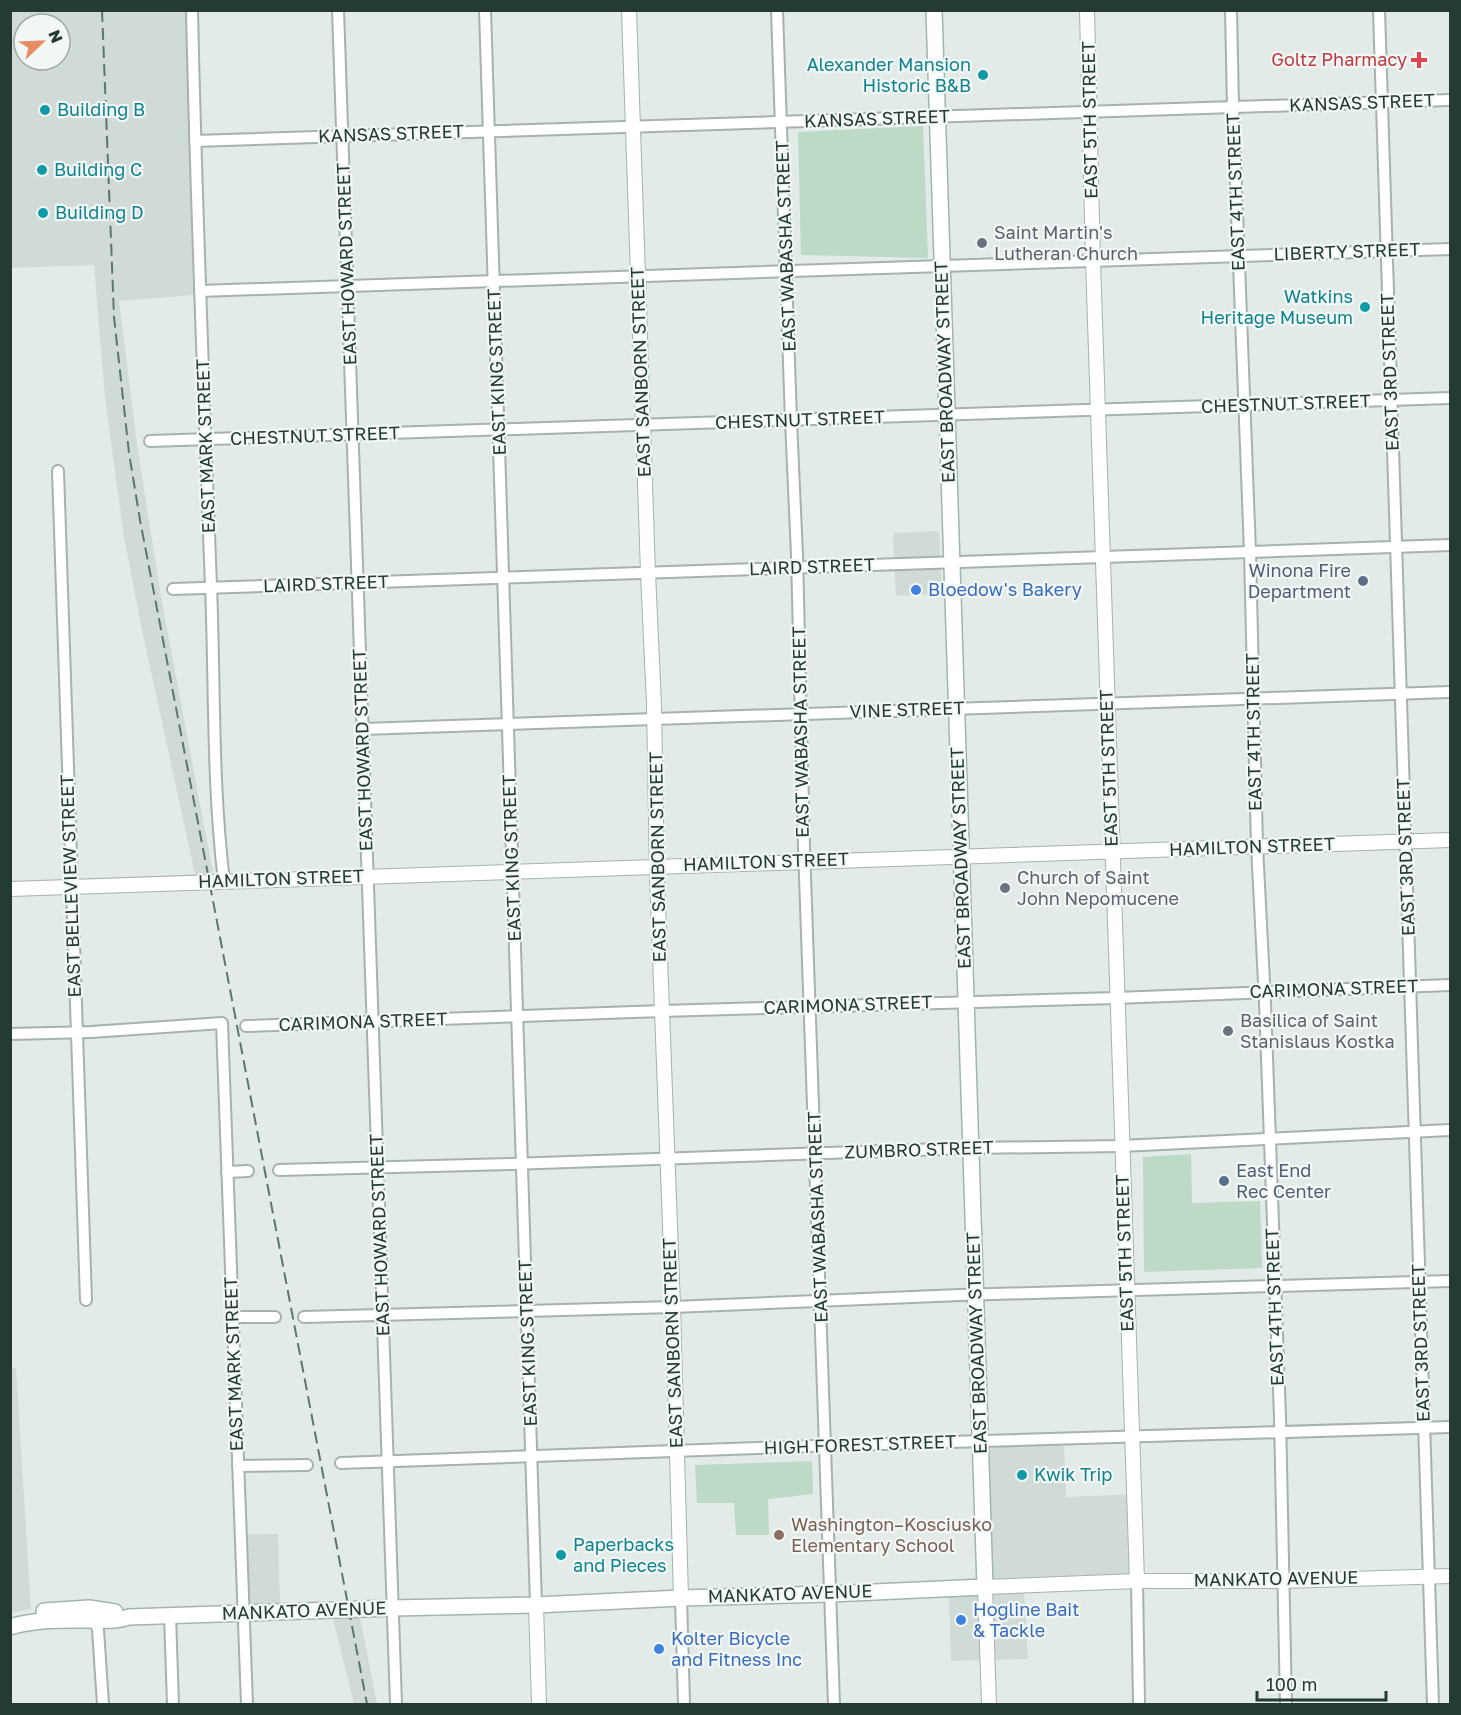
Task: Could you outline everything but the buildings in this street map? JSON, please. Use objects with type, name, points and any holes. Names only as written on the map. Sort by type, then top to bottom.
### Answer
[{"type":"main road","name":"EAST BROADWAY STREET","points":[[934,10],[985,1587]]},
{"type":"main road","name":"MANKATO AVENUE","points":[[10,1627],[44,1620],[119,1621],[129,1617],[536,1605],[985,1587]]},
{"type":"main road","name":"MANKATO AVENUE","points":[[10,1616],[51,1610],[89,1608],[121,1613],[129,1617]]},
{"type":"street","name":"EAST MARK STREET","points":[[192,10],[218,834],[224,881]]},
{"type":"street","name":"EAST HOWARD STREET","points":[[338,10],[396,1704]]},
{"type":"street","name":"EAST KING STREET","points":[[485,10],[539,1704]]},
{"type":"street","name":"EAST SANBORN STREET","points":[[629,10],[655,719],[657,867],[684,1704]]},
{"type":"street","name":"EAST WABASHA STREET","points":[[777,10],[798,568],[800,714],[834,1704]]},
{"type":"street","name":"EAST 5TH STREET","points":[[1087,10],[1139,1704]]},
{"type":"street","name":"EAST 4TH STREET","points":[[1231,10],[1243,405],[1250,552],[1257,846],[1279,1432],[1286,1704]]},
{"type":"street","name":"EAST 3RD STREET","points":[[1379,10],[1433,1704]]},
{"type":"street","name":"KANSAS STREET","points":[[195,141],[1450,100]]},
{"type":"street","name":"LIBERTY STREET","points":[[200,291],[1450,249]]},
{"type":"street","name":"CHESTNUT STREET","points":[[150,441],[1450,398]]},
{"type":"street","name":"EAST BELLEVIEW STREET","points":[[58,471],[86,1300]]},
{"type":"street","name":"LAIRD STREET","points":[[173,589],[1450,545]]},
{"type":"street","name":"VINE STREET","points":[[363,729],[1450,692]]},
{"type":"street","name":"HAMILTON STREET","points":[[10,889],[1450,840]]},
{"type":"street","name":"CARIMONA STREET","points":[[246,1026],[1450,985]]},
{"type":"street","name":"EAST MARK STREET","points":[[76,1033],[222,1023],[247,1704]]},
{"type":"street","points":[[10,1034],[76,1033]]},
{"type":"street","name":"ZUMBRO STREET","points":[[279,1170],[971,1148],[1121,1146],[1450,1130]]},
{"type":"street","points":[[228,1172],[248,1171]]},
{"type":"street","points":[[304,1317],[673,1308],[976,1295],[1450,1281]]},
{"type":"street","points":[[233,1317],[275,1317]]},
{"type":"street","name":"HIGH FOREST STREET","points":[[341,1463],[1450,1426]]},
{"type":"street","points":[[238,1466],[307,1465]]},
{"type":"street","name":"MANKATO AVENUE","points":[[985,1587],[1137,1581],[1283,1581],[1450,1576]]},
{"type":"street","name":"EAST BROADWAY STREET","points":[[985,1587],[989,1704]]},
{"type":"street","points":[[170,1616],[173,1704]]},
{"type":"street","points":[[95,1620],[98,1630],[103,1704]]},
{"type":"shaded area","points":[[10,11],[187,11],[193,295],[119,301],[137,444],[160,591],[213,873],[195,874],[142,630],[124,537],[105,398],[94,265],[11,268]]},
{"type":"shaded area","points":[[939,531],[942,594],[896,596],[893,533]]},
{"type":"shaded area","points":[[11,1368],[16,1368],[31,1609],[11,1613]]},
{"type":"shaded area","points":[[1064,1446],[1066,1497],[1138,1494],[1141,1584],[1024,1589],[1028,1659],[951,1661],[949,1592],[989,1591],[985,1447]]},
{"type":"shaded area","points":[[278,1534],[280,1604],[237,1605],[234,1535]]},
{"type":"shaded area","points":[[329,1602],[357,1602],[377,1704],[354,1704]]},
{"type":"green space","points":[[923,126],[928,258],[801,255],[798,132]]},
{"type":"green space","points":[[1191,1154],[1192,1203],[1260,1201],[1262,1268],[1144,1272],[1143,1157]]},
{"type":"green space","points":[[812,1461],[813,1494],[768,1499],[769,1535],[736,1535],[734,1503],[697,1503],[695,1465]]},
{"type":"railway","points":[[102,10],[114,317],[129,453],[367,1704]]},
{"type":"place","name":"Goltz Pharmacy","points":[[1419,60]]},
{"type":"place","name":"Alexander Mansion Historic B&B","points":[[983,75]]},
{"type":"place","name":"Building B","points":[[45,110]]},
{"type":"place","name":"Building C","points":[[42,170]]},
{"type":"place","name":"Building D","points":[[43,213]]},
{"type":"place","name":"Saint Martin's Lutheran Church","points":[[982,243]]},
{"type":"place","name":"Watkins Heritage Museum","points":[[1365,307]]},
{"type":"place","name":"Winona Fire Department","points":[[1363,581]]},
{"type":"place","name":"Bloedow's Bakery","points":[[916,590]]},
{"type":"place","name":"Church of Saint John Nepomucene","points":[[1005,888]]},
{"type":"place","name":"Basilica of Saint Stanislaus Kostka","points":[[1228,1031]]},
{"type":"place","name":"East End Rec Center","points":[[1224,1181]]},
{"type":"place","name":"Kwik Trip","points":[[1022,1475]]},
{"type":"place","name":"Washington–Kosciusko Elementary School","points":[[779,1535]]},
{"type":"place","name":"Paperbacks and Pieces","points":[[561,1555]]},
{"type":"place","name":"Hogline Bait & Tackle","points":[[961,1620]]},
{"type":"place","name":"Kolter Bicycle and Fitness Inc","points":[[659,1649]]}]
